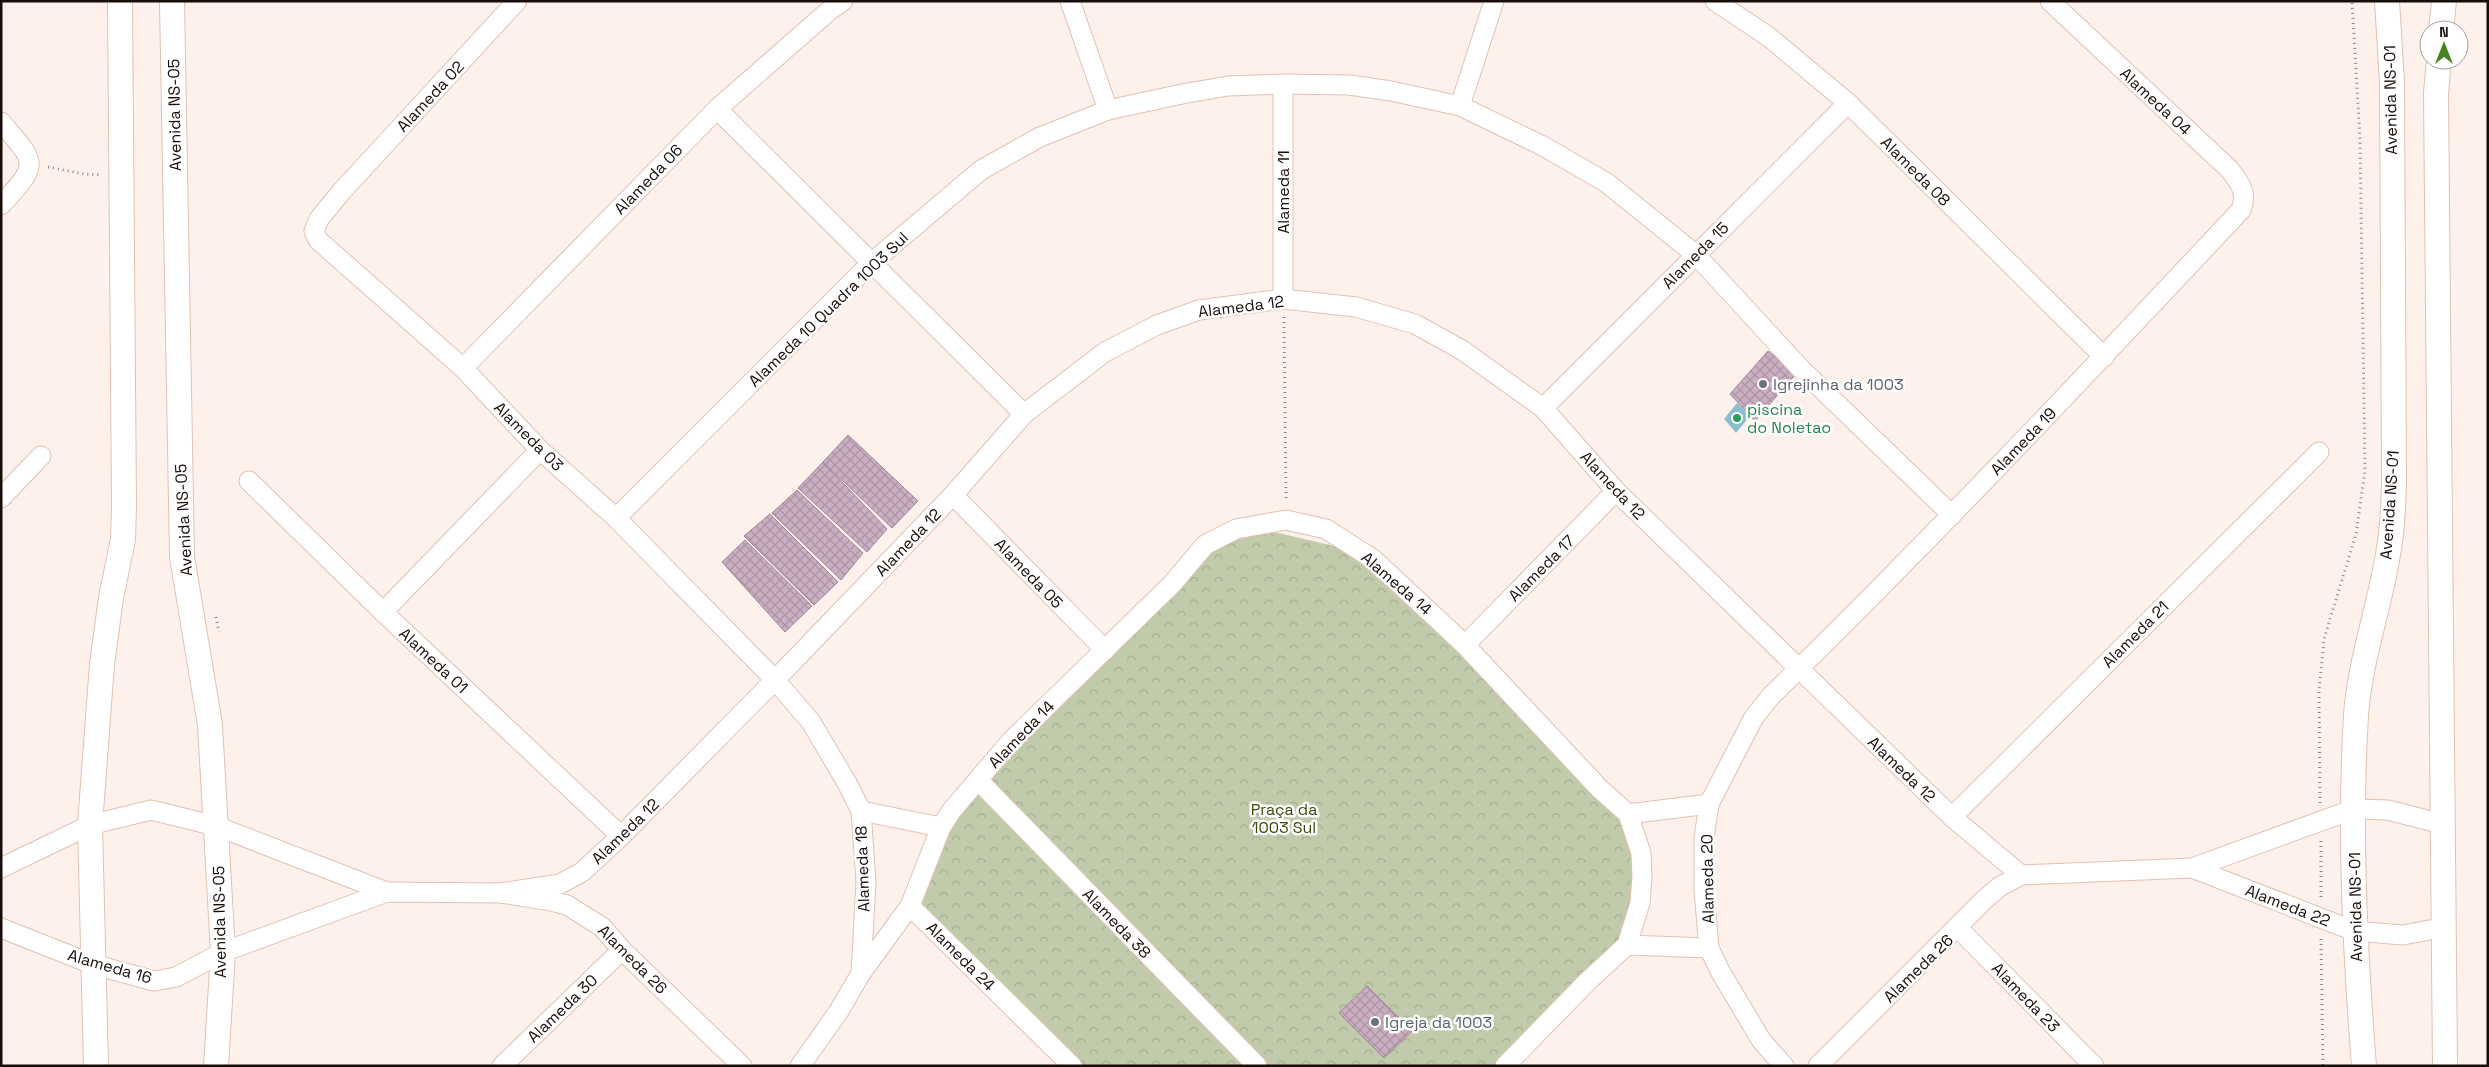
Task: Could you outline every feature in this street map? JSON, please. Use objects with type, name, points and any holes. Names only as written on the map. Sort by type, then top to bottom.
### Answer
[{"type":"street","points":[[96,1066],[90,825],[102,664],[111,598],[123,539],[124,506],[120,1]]},
{"type":"street","name":"Avenida NS-05","points":[[172,1],[182,557],[210,725],[223,952],[216,1066]]},
{"type":"street","name":"Alameda 02","points":[[342,190],[517,1]]},
{"type":"street","name":"Alameda 06","points":[[463,368],[717,109],[830,10],[843,1]]},
{"type":"street","points":[[1070,1],[1108,110]]},
{"type":"street","points":[[1460,106],[1494,1]]},
{"type":"street","name":"Alameda 08","points":[[1715,1],[1769,37],[1848,103],[2104,357]]},
{"type":"street","name":"Alameda 04","points":[[2050,1],[2229,170],[2245,194],[2242,210]]},
{"type":"street","name":"Avenida NS-01","points":[[2364,1066],[2354,931],[2356,714],[2366,644],[2389,548],[2394,484],[2392,82],[2387,1]]},
{"type":"street","points":[[2442,20],[2444,1]]},
{"type":"street","points":[[2437,70],[2436,93],[2445,1066]]},
{"type":"street","name":"Alameda 10 Quadra 1003 Sul","points":[[616,518],[870,264],[981,170],[1040,137],[1108,110],[1228,86],[1283,84],[1349,85],[1391,91],[1460,106],[1543,146],[1607,182],[1696,255],[1802,370],[1952,515]]},
{"type":"street","name":"Alameda 11","points":[[1283,84],[1283,299]]},
{"type":"street","name":"Alameda 15","points":[[1543,408],[1848,103]]},
{"type":"street","points":[[717,109],[870,264],[1024,414]]},
{"type":"street","points":[[1,122],[27,153],[31,162],[26,176],[6,200]]},
{"type":"street","name":"Alameda 03","points":[[342,190],[319,218],[314,231],[318,240],[463,368],[540,450],[616,518],[775,680]]},
{"type":"street","name":"Alameda 19","points":[[1800,668],[1952,515],[2242,210]]},
{"type":"street","name":"Alameda 12","points":[[501,893],[560,884],[572,880],[622,836],[953,495],[1024,414],[1105,352],[1157,325],[1199,310],[1283,299],[1356,307],[1415,324],[1462,350],[1543,408],[1616,491],[1952,817],[2021,875]]},
{"type":"street","points":[[383,612],[540,450]]},
{"type":"street","name":"Alameda 21","points":[[1952,817],[2318,452]]},
{"type":"street","points":[[1,498],[41,456]]},
{"type":"street","name":"Alameda 01","points":[[249,481],[383,612],[622,836]]},
{"type":"street","name":"Alameda 17","points":[[1465,645],[1616,491]]},
{"type":"street","name":"Alameda 05","points":[[953,495],[1105,650]]},
{"type":"street","name":"Alameda 14","points":[[910,906],[940,827],[952,810],[1011,741],[1172,584],[1205,545],[1236,529],[1286,520],[1326,529],[1373,559],[1465,645],[1600,789],[1628,814],[1641,853],[1642,877],[1640,902],[1626,945],[1589,980],[1506,1066]]},
{"type":"street","name":"Alameda 20","points":[[1784,1066],[1761,1040],[1720,971],[1709,948],[1704,890],[1704,838],[1709,804],[1754,717],[1771,696],[1800,668]]},
{"type":"street","name":"Alameda 18","points":[[775,680],[811,722],[847,783],[860,811],[866,882],[860,973],[839,1011],[800,1066]]},
{"type":"street","name":"Alameda 38","points":[[978,780],[1257,1066]]},
{"type":"street","points":[[1628,814],[1709,804]]},
{"type":"street","name":"Alameda 22","points":[[2021,875],[2192,868],[2354,809],[2388,810],[2442,824]]},
{"type":"street","name":"Alameda 16","points":[[1,868],[90,825],[151,810],[216,826],[387,892]]},
{"type":"street","points":[[860,811],[940,827]]},
{"type":"street","name":"Alameda 22","points":[[2192,868],[2354,931],[2403,935],[2445,927]]},
{"type":"street","name":"Alameda 26","points":[[1818,1066],[1999,887],[2021,875]]},
{"type":"street","name":"Alameda 16","points":[[1,928],[92,964],[154,981],[176,977],[223,952],[387,892],[501,893]]},
{"type":"street","name":"Alameda 26","points":[[501,893],[567,905],[602,927],[622,950],[742,1066]]},
{"type":"street","name":"Alameda 24","points":[[860,973],[910,906],[1072,1066]]},
{"type":"street","name":"Alameda 23","points":[[1958,928],[2094,1066]]},
{"type":"street","points":[[1626,945],[1709,948]]},
{"type":"street","name":"Alameda 30","points":[[502,1066],[622,950]]},
{"type":"path","points":[[2323,1066],[2318,691],[2324,639],[2356,534],[2365,471],[2360,140],[2352,1]]},
{"type":"path","points":[[1283,299],[1286,520]]},
{"type":"path","points":[[215,614],[220,641]]},
{"type":"green space","name":"Praça da 1003 Sul","points":[[1249,526],[1373,555],[1629,816],[1642,877],[1627,945],[1509,1066],[1072,1066],[910,906],[941,827],[1190,563]]},
{"type":"water","name":"piscina do Noletao","points":[[1737,403],[1750,416],[1736,433],[1724,419]]},
{"type":"building","name":"Igrejinha da 1003","points":[[1768,351],[1796,374],[1755,421],[1730,394]]},
{"type":"building","points":[[848,435],[918,501],[892,528],[823,462]]},
{"type":"building","points":[[823,462],[887,529],[867,552],[798,488]]},
{"type":"building","points":[[797,490],[863,553],[841,580],[772,513]]},
{"type":"building","points":[[770,514],[838,582],[814,605],[744,536]]},
{"type":"building","points":[[745,540],[812,606],[785,632],[722,562]]},
{"type":"building","name":"Igreja da 1003","points":[[1367,986],[1412,1031],[1384,1058],[1339,1013]]},
{"type":"place","name":"Igrejinha da 1003","points":[[1763,384]]},
{"type":"place","name":"piscina do Noletao","points":[[1737,418]]},
{"type":"place","name":"Igreja da 1003","points":[[1375,1022]]}]
